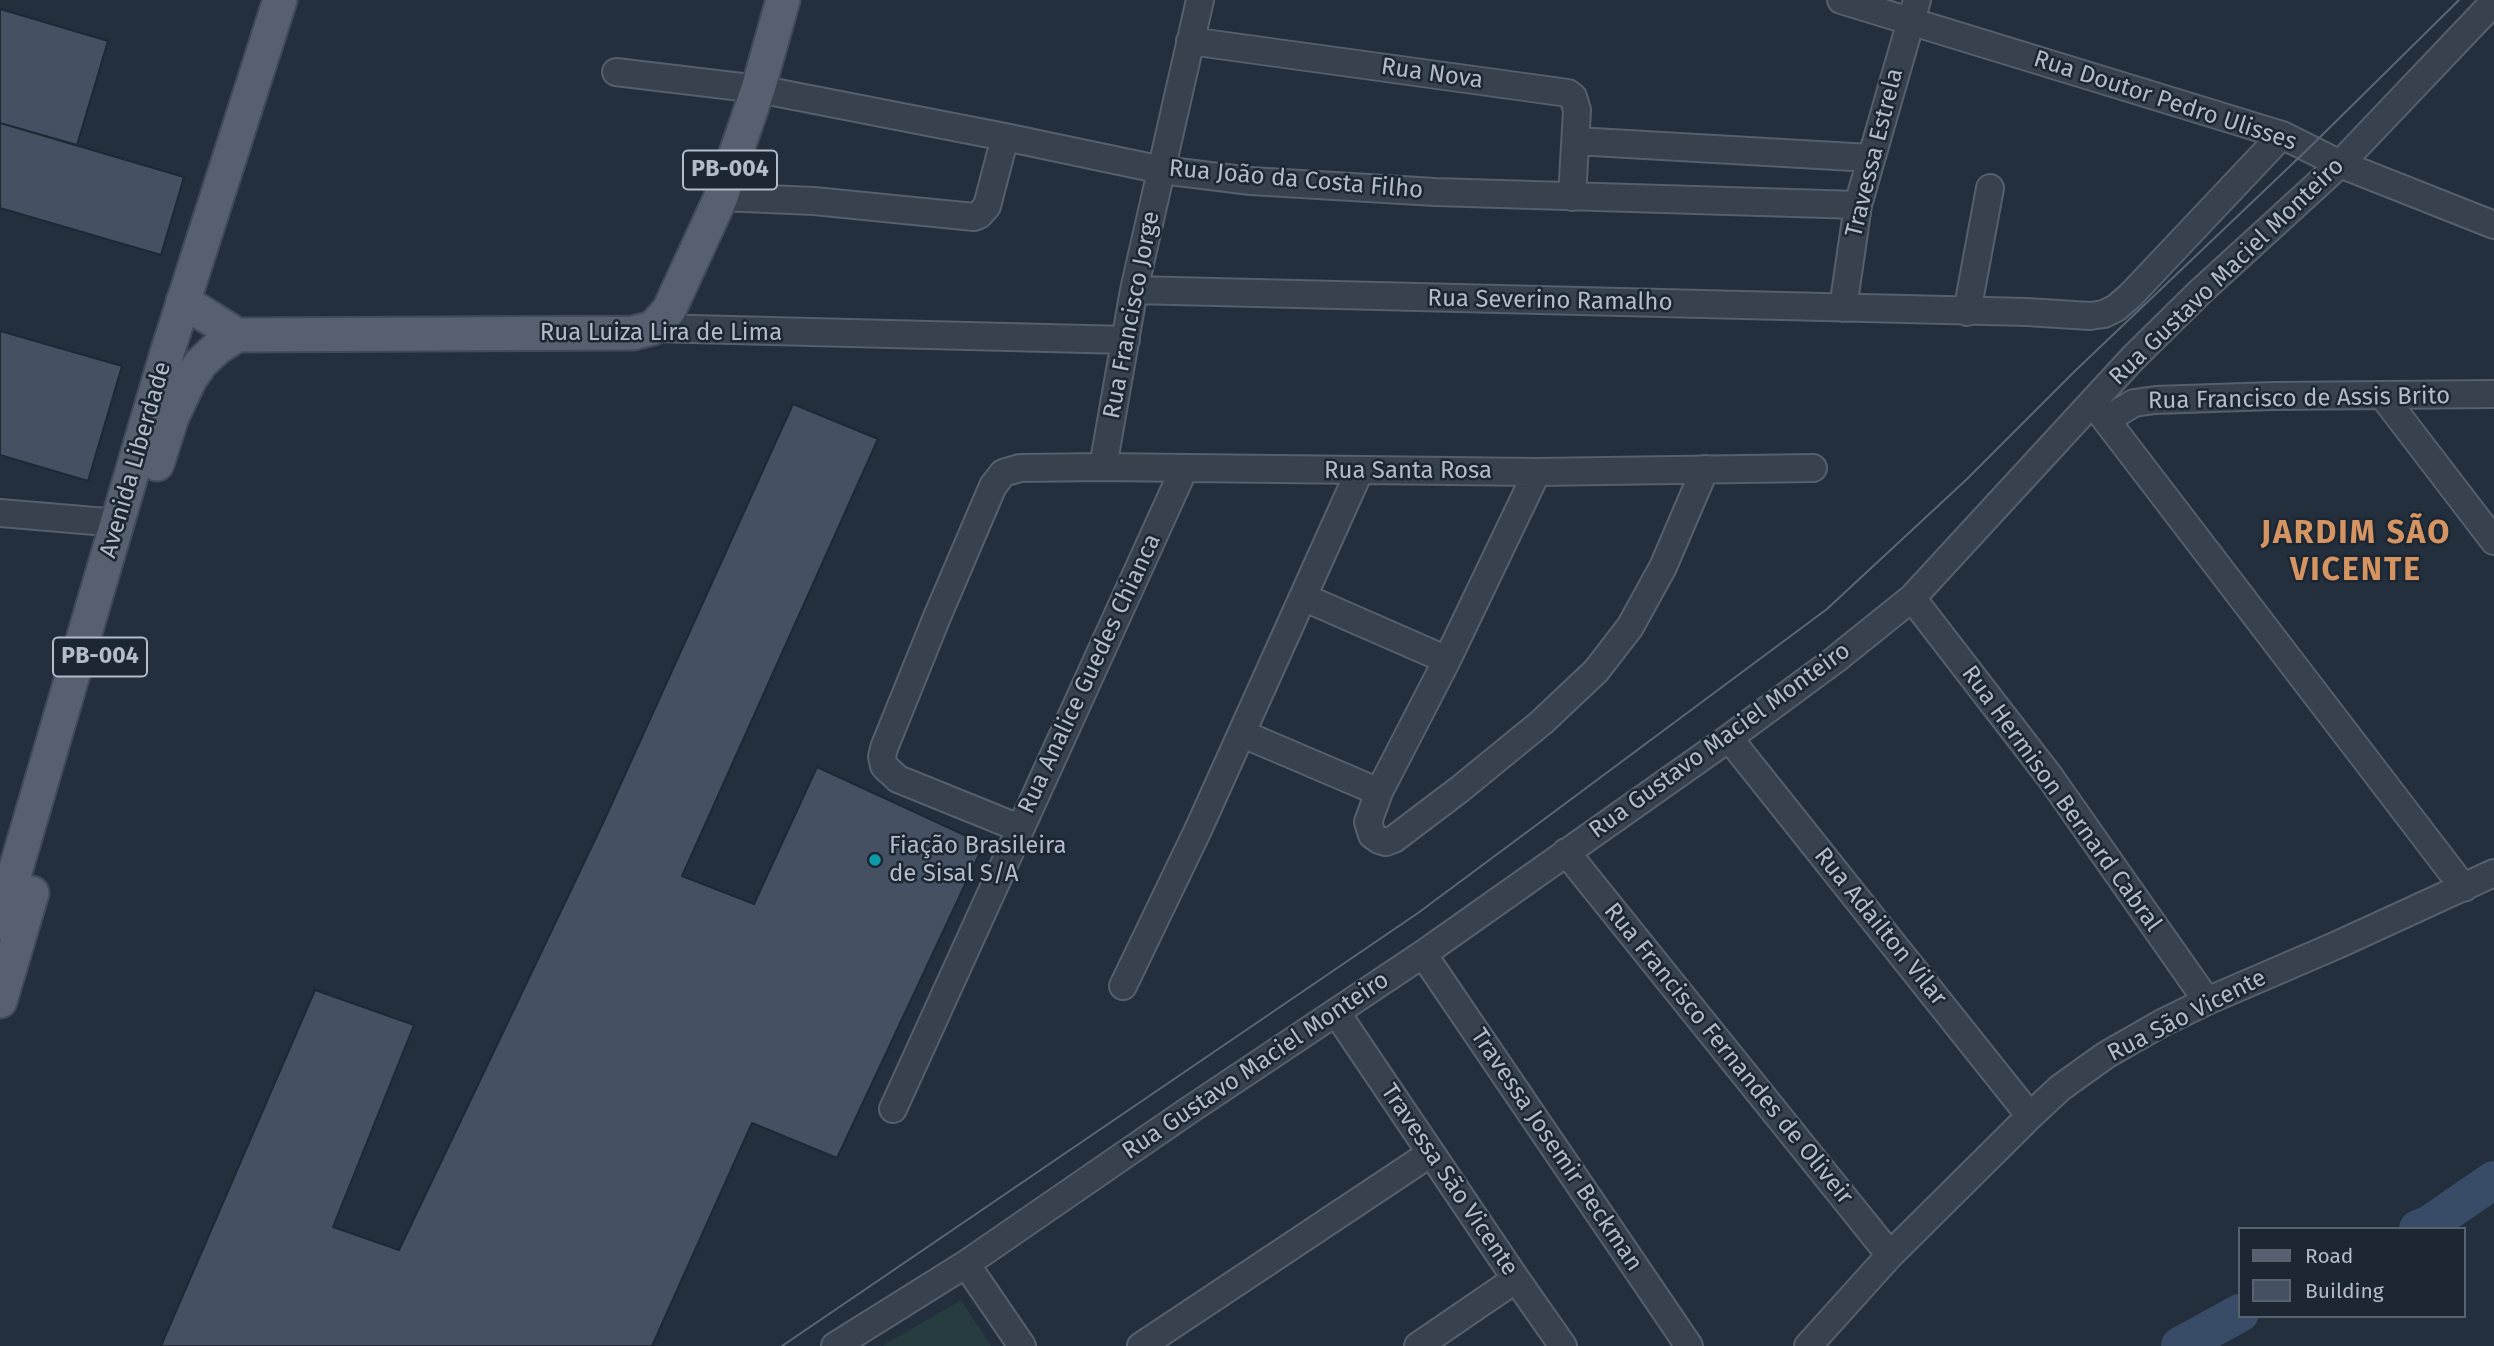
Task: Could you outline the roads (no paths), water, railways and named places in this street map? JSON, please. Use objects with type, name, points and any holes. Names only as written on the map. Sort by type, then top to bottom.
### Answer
[{"type":"main road","name":"Avenida Liberdade","points":[[0,923],[183,301],[280,0]]},
{"type":"main road","name":"PB-004","points":[[653,328],[669,310],[721,197],[758,89],[783,0]]},
{"type":"main road","points":[[183,301],[237,335]]},
{"type":"main road","name":"Rua Luiza Lira de Lima","points":[[237,335],[633,333],[653,328]]},
{"type":"main road","name":"Avenida Liberdade","points":[[0,1001],[172,417],[190,379],[201,363],[237,335]]},
{"type":"street","name":"Rua Francisco Jorge","points":[[1103,467],[1134,290],[1200,0]]},
{"type":"street","name":"Rua Doutor Pedro Ulisses","points":[[1841,0],[1913,11],[2282,135],[2340,164],[2494,225]]},
{"type":"street","name":"Travessa Estrela","points":[[1843,308],[1858,205],[1913,11]]},
{"type":"street","name":"Rua Gustavo Maciel Monteiro","points":[[835,1346],[966,1264],[1423,954],[1729,738],[1836,659],[1912,598],[2101,412],[2161,330],[2340,164],[2489,13]]},
{"type":"street","name":"Rua Nova","points":[[1190,41],[1568,93],[1573,97],[1577,110],[1572,197]]},
{"type":"street","name":"Rua João da Costa Filho","points":[[616,72],[758,89],[1005,136],[1161,170],[1251,181],[1572,197],[1858,205]]},
{"type":"street","name":"Rua Severino Ramalho","points":[[1134,290],[2090,316],[2104,314],[2116,308],[2282,135]]},
{"type":"street","points":[[721,197],[814,201],[974,217],[986,206],[1005,136]]},
{"type":"street","points":[[1577,141],[1870,158]]},
{"type":"street","points":[[1967,312],[1990,188]]},
{"type":"street","name":"Rua Luiza Lira de Lima","points":[[653,328],[1126,340]]},
{"type":"street","name":"Rua Francisco de Assis Brito","points":[[2101,412],[2119,412],[2134,403],[2155,400],[2494,394]]},
{"type":"street","points":[[2383,396],[2494,541]]},
{"type":"street","points":[[2101,412],[2464,888]]},
{"type":"street","name":"Rua Santa Rosa","points":[[1019,828],[898,779],[884,766],[882,757],[937,617],[993,486],[1003,472],[1020,468],[1103,467],[1537,472],[1814,468]]},
{"type":"street","name":"Rua Analice Guedes Chianca","points":[[893,1109],[1184,469]]},
{"type":"street","points":[[1123,986],[1242,734],[1360,470]]},
{"type":"street","points":[[1537,472],[1447,660],[1379,792],[1368,822],[1372,835],[1378,840],[1386,842],[1394,839],[1460,789],[1542,722],[1596,671],[1630,627],[1657,579],[1705,470]]},
{"type":"street","points":[[0,513],[118,523]]},
{"type":"street","points":[[1303,597],[1447,660]]},
{"type":"street","name":"Rua Hermison Bernard Cabral","points":[[1912,598],[2050,777],[2207,1001]]},
{"type":"street","points":[[1242,734],[1379,792]]},
{"type":"street","name":"Rua Adailton Vilar","points":[[1729,738],[2030,1116]]},
{"type":"street","name":"Rua Francisco Fernandes de Oliveir","points":[[1566,852],[1890,1255]]},
{"type":"street","name":"Rua São Vicente","points":[[1808,1346],[1890,1255],[2030,1116],[2060,1088],[2106,1055],[2207,1001],[2494,873]]},
{"type":"street","name":"Travessa Josemir Beckman","points":[[1423,954],[1689,1346]]},
{"type":"street","name":"Travessa São Vicente","points":[[1336,1012],[1563,1346]]},
{"type":"street","points":[[1141,1346],[1431,1153]]},
{"type":"street","points":[[966,1264],[1022,1346]]},
{"type":"street","points":[[1418,1346],[1516,1279]]},
{"type":"waterway","points":[[2423,1227],[2494,1180]]},
{"type":"waterway","points":[[2180,1346],[2238,1314]]},
{"type":"tram line","points":[[782,1346],[1418,913],[1827,609],[1967,479],[2459,0]]},
{"type":"place","name":"Fiação Brasileira de Sisal S/A","points":[[875,860]]},
{"type":"district","name":"JARDIM SÃO VICENTE","points":[[2356,552]]}]
